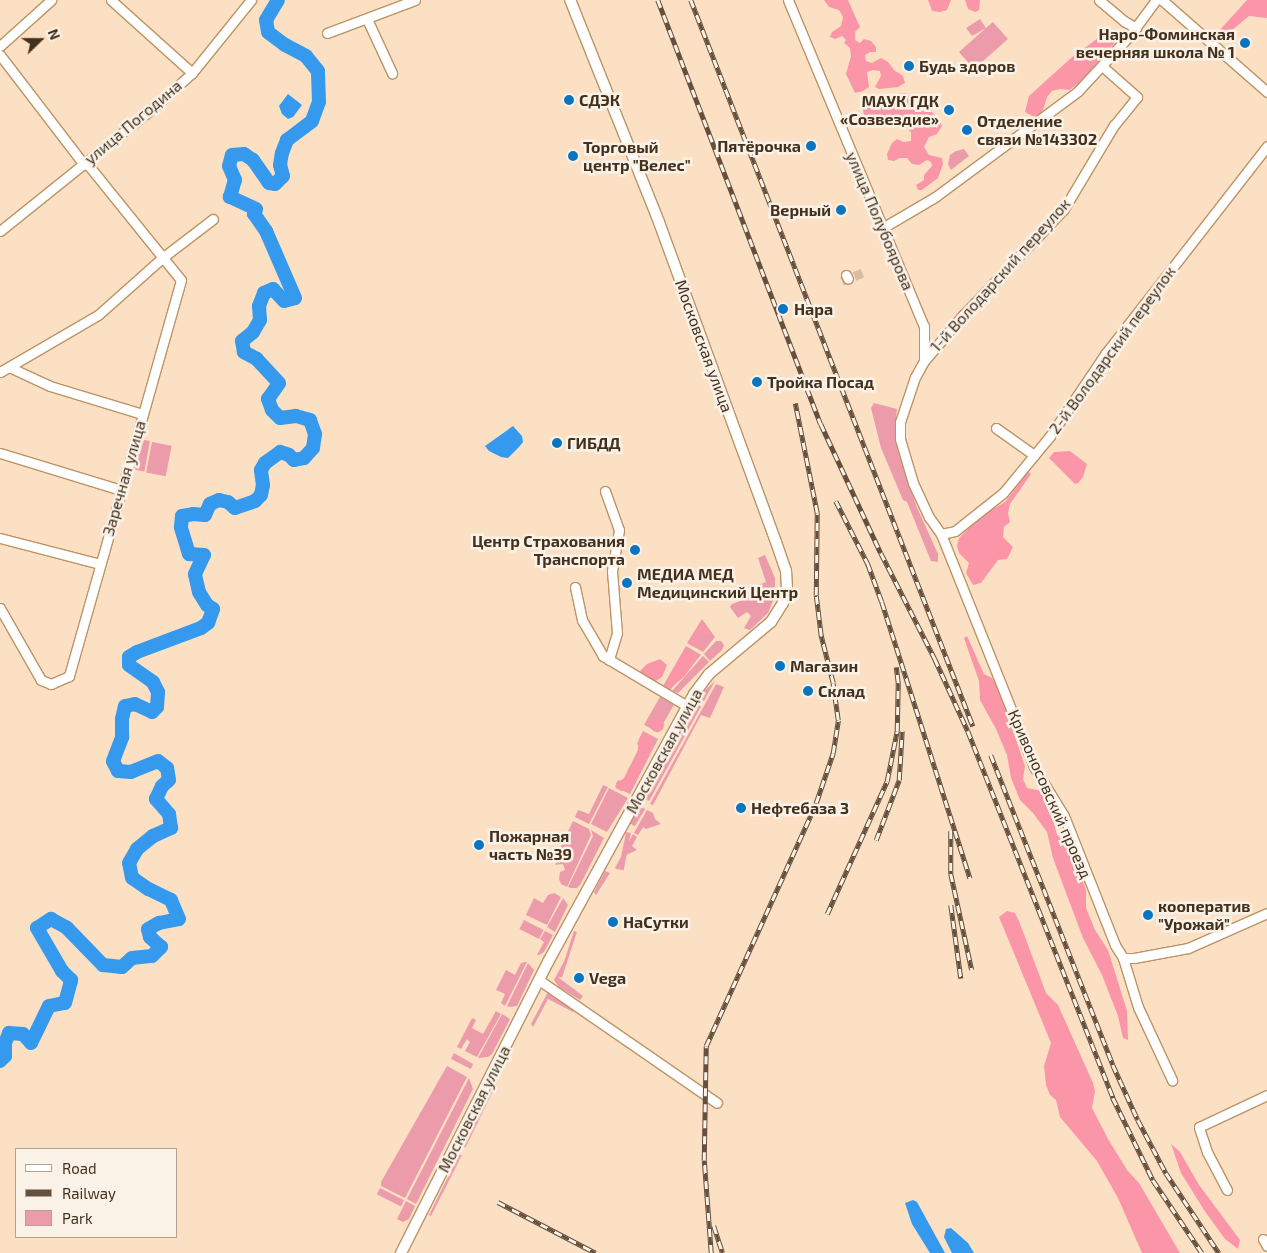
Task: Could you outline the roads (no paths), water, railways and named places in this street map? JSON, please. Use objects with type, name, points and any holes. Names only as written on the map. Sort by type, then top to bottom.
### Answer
[{"type":"main road","name":"Московская улица","points":[[401,1253],[539,980],[687,706],[709,674],[758,634],[776,616],[785,598],[786,575],[642,178],[570,0]]},
{"type":"street","points":[[0,46],[51,0]]},
{"type":"street","points":[[111,0],[192,73]]},
{"type":"street","name":"улица Погодина","points":[[0,231],[153,108],[192,73],[251,0]]},
{"type":"street","points":[[327,33],[416,0]]},
{"type":"street","name":"улица Полубоярова","points":[[788,0],[924,326],[924,361]]},
{"type":"street","points":[[1099,0],[1124,22],[1136,28]]},
{"type":"street","points":[[884,227],[935,196],[1078,91],[1136,28],[1156,0]]},
{"type":"street","points":[[1162,0],[1267,92]]},
{"type":"street","points":[[367,19],[392,73]]},
{"type":"street","points":[[0,55],[83,163],[89,166],[162,258]]},
{"type":"street","name":"1-й Володарский переулок","points":[[941,534],[929,517],[913,483],[900,439],[900,422],[915,377],[924,361],[963,315],[1064,209],[1114,125],[1136,97],[1102,66]]},
{"type":"street","name":"2-й Володарский переулок","points":[[941,534],[955,531],[1003,493],[1034,455],[1106,353],[1267,146]]},
{"type":"street","points":[[0,372],[98,315],[162,258],[213,219]]},
{"type":"street","name":"Заречная улица","points":[[0,608],[41,680],[52,684],[69,676],[181,280],[162,258]]},
{"type":"street","points":[[9,366],[50,386],[142,414]]},
{"type":"street","points":[[996,428],[1034,455]]},
{"type":"street","points":[[0,454],[121,490]]},
{"type":"street","points":[[605,490],[619,530],[612,572],[617,633],[609,660]]},
{"type":"street","name":"Кривоносовский проезд","points":[[941,534],[1034,767],[1064,816],[1114,946],[1122,958],[1138,1007],[1172,1080]]},
{"type":"street","points":[[0,538],[100,564]]},
{"type":"street","points":[[574,587],[582,620],[603,656],[687,706]]},
{"type":"street","points":[[1122,958],[1134,958],[1188,948],[1267,913]]},
{"type":"street","points":[[539,980],[716,1103]]},
{"type":"street","points":[[1227,1190],[1208,1152],[1199,1127],[1267,1095]]},
{"type":"water","points":[[288,94],[302,105],[293,117],[288,119],[282,114],[279,106]]},
{"type":"water","points":[[513,426],[522,436],[523,442],[519,447],[508,458],[489,451],[485,446]]},
{"type":"water","points":[[913,1200],[917,1202],[945,1253],[930,1253],[912,1224],[905,1203]]},
{"type":"water","points":[[951,1228],[968,1243],[974,1253],[952,1253],[944,1237],[946,1229]]},
{"type":"waterway","points":[[0,1061],[5,1056],[5,1043],[9,1033],[23,1034],[31,1043],[49,1006],[65,1003],[71,980],[62,971],[37,928],[51,919],[67,928],[103,965],[122,967],[132,958],[152,956],[161,947],[150,937],[148,929],[159,923],[179,919],[171,900],[148,889],[132,878],[129,863],[137,849],[153,836],[171,828],[169,814],[156,799],[162,786],[169,780],[167,768],[158,761],[131,772],[118,771],[113,761],[122,737],[122,719],[125,706],[135,704],[152,712],[157,707],[158,692],[153,682],[129,665],[129,657],[137,652],[201,628],[208,623],[213,609],[207,605],[199,592],[195,574],[204,555],[189,554],[181,527],[182,516],[193,514],[205,515],[210,504],[219,500],[228,502],[235,508],[255,501],[261,495],[263,485],[261,470],[265,463],[280,452],[289,455],[294,460],[304,458],[313,448],[315,434],[310,420],[296,416],[280,418],[272,410],[268,399],[279,383],[257,359],[244,352],[242,341],[253,332],[260,320],[259,306],[264,293],[273,289],[284,301],[295,298],[266,231],[254,214],[256,209],[230,197],[235,180],[229,166],[232,155],[244,154],[253,160],[269,183],[275,184],[283,176],[280,165],[287,140],[312,121],[319,102],[318,71],[306,56],[285,45],[268,32],[266,20],[278,0]]},
{"type":"tunnel","points":[[842,281],[862,273]]},
{"type":"railway","points":[[658,0],[821,424],[881,553],[935,659],[968,731],[1113,1098],[1153,1180],[1202,1253]]},
{"type":"railway","points":[[691,0],[973,726]]},
{"type":"railway","points":[[711,1253],[704,1160],[706,1046],[816,803],[833,753],[838,720],[833,683],[821,636],[816,595],[817,513],[795,403]]},
{"type":"railway","points":[[836,501],[868,564],[882,602],[970,878]]},
{"type":"railway","points":[[827,914],[887,781],[897,731],[898,683],[896,667]]},
{"type":"railway","points":[[876,840],[899,780],[902,731]]},
{"type":"railway","points":[[991,755],[1113,1065],[1138,1120],[1166,1173],[1219,1253]]},
{"type":"railway","points":[[951,831],[951,874],[972,970]]},
{"type":"railway","points":[[951,905],[961,978]]},
{"type":"railway","points":[[498,1202],[596,1253]]},
{"type":"railway","points":[[714,1226],[723,1253]]},
{"type":"place","name":"Наро-Фоминская вечерняя школа № 1","points":[[1245,43]]},
{"type":"place","name":"Будь здоров","points":[[909,66]]},
{"type":"place","name":"СДЭК","points":[[569,100]]},
{"type":"place","name":"МАУК ГДК «Созвездие»","points":[[949,110]]},
{"type":"place","name":"Отделение связи №143302","points":[[967,130]]},
{"type":"place","name":"Пятёрочка","points":[[811,146]]},
{"type":"place","name":"Торговый центр \"Велес\"","points":[[573,156]]},
{"type":"place","name":"Верный","points":[[841,210]]},
{"type":"place","name":"Нара","points":[[783,309]]},
{"type":"place","name":"Тройка Посад","points":[[757,382]]},
{"type":"place","name":"ГИБДД","points":[[557,443]]},
{"type":"place","name":"Центр Страхования Транспорта","points":[[635,550]]},
{"type":"place","name":"МЕДИА МЕД Медицинский Центр","points":[[627,583]]},
{"type":"place","name":"Магазин","points":[[780,666]]},
{"type":"place","name":"Склад","points":[[808,691]]},
{"type":"place","name":"Нефтебаза 3","points":[[741,808]]},
{"type":"place","name":"Пожарная часть №39","points":[[479,845]]},
{"type":"place","name":"кооператив \"Урожай\"","points":[[1148,915]]},
{"type":"place","name":"НаСутки","points":[[613,922]]},
{"type":"place","name":"Vega","points":[[579,978]]}]
